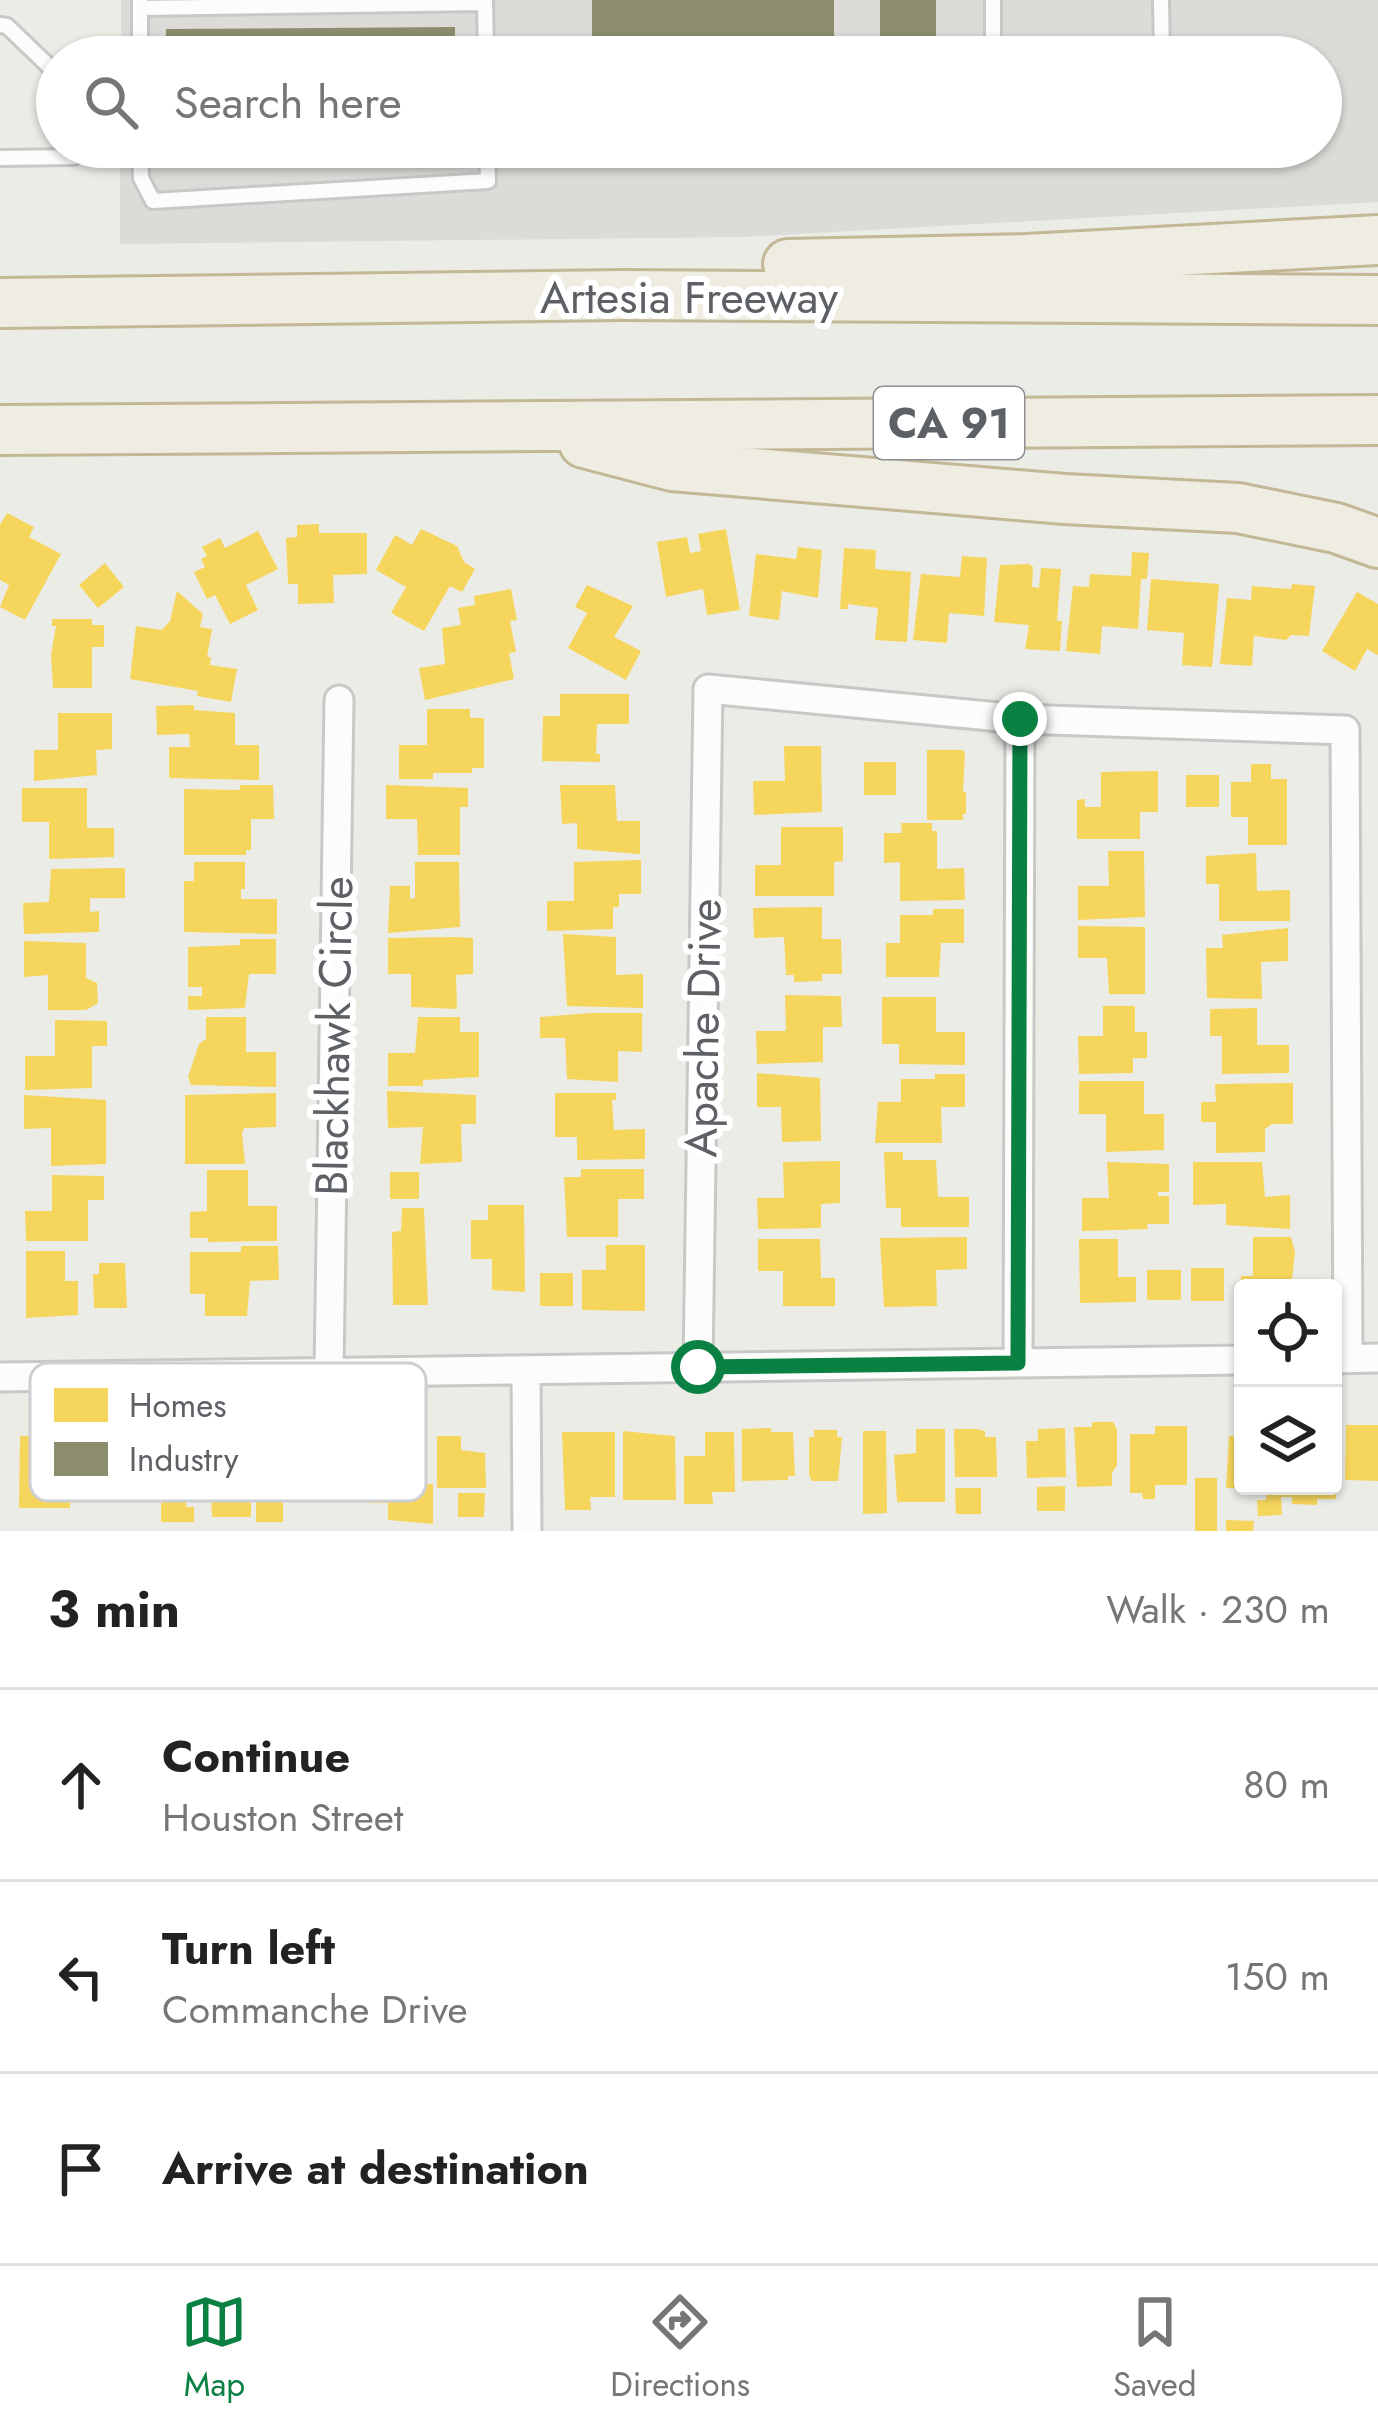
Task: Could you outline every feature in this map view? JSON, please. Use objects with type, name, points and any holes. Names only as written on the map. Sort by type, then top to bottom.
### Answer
[{"type":"highway","points":[[622,295],[679,267],[1026,259],[1378,240]]},
{"type":"highway","name":"Artesia Freeway","points":[[0,303],[622,295],[1378,300]]},
{"type":"highway","name":"CA 91","points":[[0,430],[1378,420]]},
{"type":"highway","points":[[521,426],[672,466],[1065,499],[1238,508],[1336,528],[1378,543]]},
{"type":"street","name":"Apache Drive","points":[[698,1367],[708,689],[1020,719]]},
{"type":"street","name":"Blackhawk Circle","points":[[329,1363],[339,700]]},
{"type":"street","points":[[1018,1363],[1020,719],[1345,730],[1341,1279]]},
{"type":"street","points":[[1342,1358],[1378,1358]]},
{"type":"street","points":[[426,1371],[1234,1360]]},
{"type":"street","points":[[526,1370],[527,1531]]},
{"type":"street","points":[[0,1377],[30,1377]]},
{"type":"lane","points":[[993,0],[993,36]]},
{"type":"lane","points":[[1161,0],[1162,36]]},
{"type":"lane","points":[[140,36],[140,4],[485,2],[486,36]]},
{"type":"lane","points":[[0,25],[36,54]]},
{"type":"lane","points":[[0,158],[36,158]]},
{"type":"lane","points":[[140,168],[153,202],[488,181],[488,168]]},
{"type":"shaded area","points":[[121,0],[1378,0],[1378,202],[743,237],[120,244],[120,168],[1342,168],[1342,36],[121,36]]},
{"type":"building: Homes","points":[[7,513],[34,527],[29,537],[61,554],[25,620],[0,607],[9,585],[0,580],[0,525]]},
{"type":"building: Homes","points":[[319,524],[319,533],[367,533],[367,574],[333,575],[334,603],[298,604],[298,584],[288,584],[286,538],[297,537],[297,525]]},
{"type":"building: Homes","points":[[421,529],[457,546],[464,562],[475,569],[462,592],[450,586],[424,631],[391,613],[406,587],[376,570],[395,535],[412,545]]},
{"type":"building: Homes","points":[[726,529],[740,610],[707,615],[703,589],[666,597],[657,542],[687,537],[690,553],[701,551],[698,534]]},
{"type":"building: Homes","points":[[258,531],[278,569],[246,585],[258,610],[230,624],[215,595],[207,599],[194,572],[205,567],[201,559],[207,556],[202,547],[220,538],[225,548]]},
{"type":"building: Homes","points":[[798,547],[822,550],[818,598],[782,591],[779,620],[749,616],[756,554],[796,559]]},
{"type":"building: Homes","points":[[844,548],[876,550],[875,569],[911,572],[907,642],[875,640],[878,608],[848,604],[848,609],[840,609]]},
{"type":"building: Homes","points":[[1132,552],[1149,553],[1147,579],[1141,579],[1138,629],[1102,626],[1100,654],[1066,651],[1073,586],[1089,587],[1090,574],[1131,576]]},
{"type":"building: Homes","points":[[962,556],[987,558],[984,616],[949,613],[947,643],[913,640],[921,574],[960,577]]},
{"type":"building: Homes","points":[[105,563],[124,587],[98,608],[79,585]]},
{"type":"building: Homes","points":[[1029,564],[1032,587],[1039,588],[1041,568],[1061,569],[1060,651],[1025,649],[1029,625],[994,622],[1000,565]]},
{"type":"building: Homes","points":[[1151,579],[1219,584],[1212,667],[1182,665],[1184,633],[1147,630]]},
{"type":"building: Homes","points":[[1292,584],[1315,586],[1309,636],[1291,635],[1286,640],[1254,636],[1252,666],[1220,664],[1227,598],[1251,600],[1252,586],[1291,589]]},
{"type":"building: Homes","points":[[587,585],[633,606],[614,637],[641,651],[626,680],[568,648],[587,613],[575,607]]},
{"type":"building: Homes","points":[[511,589],[517,620],[510,621],[516,652],[509,653],[514,679],[425,700],[419,668],[445,664],[442,628],[461,625],[458,608],[475,605],[474,596]]},
{"type":"building: Homes","points":[[177,591],[203,614],[200,627],[212,629],[210,665],[237,669],[231,702],[130,679],[136,626],[162,630],[170,621]]},
{"type":"building: Homes","points":[[1357,592],[1378,604],[1378,655],[1367,649],[1355,671],[1322,651]]},
{"type":"building: Homes","points":[[52,619],[92,619],[92,625],[104,625],[104,647],[92,647],[92,688],[53,688],[56,626]]},
{"type":"building: Homes","points":[[560,694],[629,694],[629,724],[597,724],[600,762],[542,761],[543,716],[560,716]]},
{"type":"building: Homes","points":[[194,705],[194,710],[235,713],[235,745],[259,745],[259,780],[169,778],[169,747],[190,747],[189,734],[157,735],[156,706]]},
{"type":"building: Homes","points":[[427,709],[470,709],[470,718],[484,718],[484,768],[472,768],[472,773],[433,773],[433,779],[399,779],[399,745],[427,745]]},
{"type":"building: Homes","points":[[58,713],[112,713],[112,749],[96,750],[97,775],[34,781],[34,750],[58,750]]},
{"type":"building: Homes","points":[[784,746],[821,746],[822,812],[754,815],[753,781],[785,781]]},
{"type":"building: Homes","points":[[927,750],[963,750],[963,820],[927,820]]},
{"type":"building: Homes","points":[[864,762],[896,762],[896,795],[864,795]]},
{"type":"building: Homes","points":[[1251,764],[1271,764],[1271,779],[1287,779],[1287,845],[1248,845],[1248,817],[1231,817],[1231,782],[1251,782]]},
{"type":"building: Homes","points":[[1158,771],[1158,812],[1140,812],[1140,839],[1077,839],[1077,800],[1085,799],[1085,807],[1101,807],[1101,772]]},
{"type":"building: Homes","points":[[1186,775],[1219,775],[1219,807],[1186,807]]},
{"type":"building: Homes","points":[[240,785],[273,785],[274,819],[251,819],[251,850],[246,855],[184,855],[184,789],[240,790]]},
{"type":"building: Homes","points":[[386,785],[468,788],[468,807],[460,807],[460,855],[418,855],[417,819],[386,819]]},
{"type":"building: Homes","points":[[560,785],[615,785],[617,821],[640,821],[640,854],[577,849],[577,823],[562,824]]},
{"type":"building: Homes","points":[[22,788],[87,788],[87,828],[114,828],[114,857],[49,859],[49,822],[22,822]]},
{"type":"building: Homes","points":[[901,823],[932,823],[932,831],[937,831],[937,869],[964,868],[965,900],[900,901],[900,862],[884,863],[884,833],[902,833]]},
{"type":"building: Homes","points":[[781,827],[843,827],[843,861],[834,862],[834,896],[755,896],[755,865],[781,865]]},
{"type":"building: Homes","points":[[1108,851],[1144,851],[1145,917],[1078,920],[1078,886],[1109,886]]},
{"type":"building: Homes","points":[[1256,853],[1257,891],[1290,890],[1290,921],[1219,921],[1219,884],[1206,884],[1206,856]]},
{"type":"building: Homes","points":[[641,860],[641,894],[619,894],[619,907],[613,907],[613,929],[547,931],[547,901],[574,901],[574,862]]},
{"type":"building: Homes","points":[[194,862],[245,862],[241,899],[277,899],[277,934],[184,932],[184,881],[194,881]]},
{"type":"building: Homes","points":[[415,862],[459,862],[460,927],[388,933],[390,886],[410,886],[410,899],[415,898]]},
{"type":"building: Homes","points":[[125,868],[125,898],[90,898],[90,912],[99,911],[99,932],[24,934],[23,903],[49,902],[51,869]]},
{"type":"building: Homes","points":[[822,907],[822,939],[841,939],[842,974],[822,974],[822,981],[794,982],[794,975],[786,975],[784,937],[754,938],[753,908]]},
{"type":"building: Homes","points":[[933,909],[964,909],[964,943],[941,943],[939,977],[886,977],[886,943],[900,943],[900,915],[933,915]]},
{"type":"building: Homes","points":[[1078,926],[1145,927],[1145,994],[1109,994],[1107,958],[1078,958]]},
{"type":"building: Homes","points":[[1288,928],[1288,961],[1261,962],[1262,999],[1207,998],[1206,948],[1223,948],[1222,935]]},
{"type":"building: Homes","points":[[563,934],[616,937],[616,975],[643,974],[643,1008],[567,1006]]},
{"type":"building: Homes","points":[[388,938],[473,938],[473,974],[456,975],[457,1009],[411,1007],[411,974],[388,974]]},
{"type":"building: Homes","points":[[240,939],[276,939],[276,974],[249,974],[245,1008],[188,1010],[188,996],[202,996],[202,987],[188,987],[188,947],[240,945]]},
{"type":"building: Homes","points":[[24,941],[86,943],[86,978],[97,983],[98,1003],[86,1010],[48,1010],[48,975],[24,977]]},
{"type":"building: Homes","points":[[785,995],[841,996],[842,1027],[823,1027],[823,1062],[757,1064],[756,1031],[786,1031]]},
{"type":"building: Homes","points":[[882,997],[936,997],[936,1032],[965,1032],[965,1065],[899,1064],[899,1044],[882,1044]]},
{"type":"building: Homes","points":[[1103,1006],[1135,1006],[1135,1032],[1147,1032],[1147,1058],[1133,1058],[1133,1073],[1079,1074],[1078,1036],[1103,1036]]},
{"type":"building: Homes","points":[[1257,1008],[1257,1045],[1289,1045],[1289,1073],[1222,1074],[1222,1036],[1210,1036],[1210,1009]]},
{"type":"building: Homes","points":[[642,1013],[642,1052],[618,1051],[618,1082],[567,1079],[565,1038],[540,1038],[540,1017]]},
{"type":"building: Homes","points":[[206,1017],[246,1017],[246,1052],[276,1052],[276,1087],[191,1085],[188,1077],[199,1044],[206,1039]]},
{"type":"building: Homes","points":[[418,1017],[460,1017],[460,1032],[479,1032],[479,1077],[388,1086],[388,1053],[415,1053]]},
{"type":"building: Homes","points":[[55,1020],[107,1021],[107,1046],[92,1046],[92,1088],[25,1090],[25,1056],[55,1056]]},
{"type":"building: Homes","points":[[757,1073],[820,1078],[821,1141],[782,1142],[781,1107],[757,1107]]},
{"type":"building: Homes","points":[[935,1074],[965,1074],[965,1107],[941,1107],[942,1143],[875,1143],[878,1102],[901,1102],[901,1079],[935,1079]]},
{"type":"building: Homes","points":[[1079,1081],[1144,1081],[1144,1114],[1164,1114],[1164,1150],[1106,1152],[1106,1114],[1079,1114]]},
{"type":"building: Homes","points":[[1293,1083],[1293,1124],[1272,1124],[1265,1129],[1265,1152],[1216,1153],[1216,1122],[1201,1122],[1201,1102],[1216,1102],[1215,1084]]},
{"type":"building: Homes","points":[[387,1091],[476,1095],[476,1124],[461,1124],[462,1162],[420,1164],[423,1127],[388,1128]]},
{"type":"building: Homes","points":[[276,1093],[276,1127],[244,1128],[245,1164],[185,1164],[185,1095]]},
{"type":"building: Homes","points":[[555,1093],[616,1093],[612,1100],[614,1130],[645,1129],[645,1159],[577,1160],[577,1137],[555,1137]]},
{"type":"building: Homes","points":[[24,1095],[106,1100],[106,1164],[51,1166],[51,1128],[24,1129]]},
{"type":"building: Homes","points":[[884,1152],[903,1152],[903,1160],[936,1160],[938,1197],[969,1197],[969,1227],[901,1227],[901,1208],[886,1208]]},
{"type":"building: Homes","points":[[840,1161],[840,1203],[821,1204],[821,1228],[758,1229],[757,1198],[784,1198],[783,1162]]},
{"type":"building: Homes","points":[[1107,1162],[1169,1164],[1169,1192],[1158,1192],[1158,1196],[1169,1196],[1169,1224],[1082,1231],[1082,1198],[1109,1198]]},
{"type":"building: Homes","points":[[1193,1162],[1262,1162],[1265,1197],[1290,1195],[1290,1229],[1226,1225],[1226,1204],[1193,1205]]},
{"type":"building: Homes","points":[[581,1169],[644,1169],[644,1199],[618,1199],[618,1237],[567,1237],[564,1177],[581,1177]]},
{"type":"building: Homes","points":[[207,1170],[248,1170],[248,1206],[277,1206],[277,1241],[190,1238],[190,1212],[207,1211]]},
{"type":"building: Homes","points":[[390,1172],[419,1172],[419,1199],[390,1199]]},
{"type":"building: Homes","points":[[52,1175],[104,1176],[104,1200],[88,1200],[88,1241],[26,1241],[25,1211],[52,1211]]},
{"type":"building: Homes","points":[[488,1205],[524,1205],[525,1292],[492,1290],[492,1259],[471,1259],[471,1220],[488,1220]]},
{"type":"building: Homes","points":[[402,1208],[424,1208],[428,1305],[393,1305],[392,1232],[401,1231]]},
{"type":"building: Homes","points":[[967,1237],[967,1269],[936,1270],[937,1306],[884,1307],[880,1238]]},
{"type":"building: Homes","points":[[1253,1237],[1291,1237],[1295,1252],[1292,1279],[1241,1279],[1253,1276]]},
{"type":"building: Homes","points":[[758,1239],[820,1239],[821,1278],[835,1278],[835,1306],[783,1306],[783,1271],[758,1271]]},
{"type":"building: Homes","points":[[1079,1239],[1118,1239],[1118,1277],[1136,1277],[1136,1302],[1080,1303]]},
{"type":"building: Homes","points":[[606,1245],[645,1245],[645,1311],[582,1310],[582,1270],[606,1270]]},
{"type":"building: Homes","points":[[241,1246],[278,1246],[279,1280],[250,1281],[247,1316],[205,1316],[205,1294],[190,1294],[190,1252],[241,1252]]},
{"type":"building: Homes","points":[[26,1251],[65,1251],[65,1281],[78,1281],[78,1315],[26,1318]]},
{"type":"building: Homes","points":[[99,1263],[125,1263],[127,1308],[94,1308],[93,1274],[99,1274]]},
{"type":"building: Homes","points":[[1191,1268],[1224,1268],[1224,1301],[1191,1301]]},
{"type":"building: Homes","points":[[1147,1270],[1181,1270],[1181,1300],[1147,1300]]},
{"type":"building: Homes","points":[[540,1273],[573,1273],[573,1306],[540,1306]]},
{"type":"building: Homes","points":[[1092,1422],[1113,1422],[1117,1429],[1112,1486],[1077,1487],[1074,1427],[1092,1427]]},
{"type":"building: Homes","points":[[1346,1425],[1378,1425],[1378,1481],[1345,1480]]},
{"type":"building: Homes","points":[[1155,1426],[1187,1426],[1187,1485],[1155,1485],[1155,1499],[1143,1499],[1142,1493],[1130,1493],[1130,1434],[1155,1434]]},
{"type":"building: Homes","points":[[771,1428],[771,1432],[793,1432],[795,1476],[742,1481],[742,1429]]},
{"type":"building: Homes","points":[[1065,1428],[1066,1477],[1027,1478],[1026,1441],[1038,1441],[1038,1429]]},
{"type":"building: Homes","points":[[916,1429],[945,1429],[945,1502],[897,1502],[894,1455],[916,1453]]},
{"type":"building: Homes","points":[[954,1429],[976,1429],[985,1431],[985,1437],[996,1437],[997,1477],[955,1477]]},
{"type":"building: Homes","points":[[814,1430],[837,1430],[837,1437],[842,1437],[838,1481],[812,1481],[809,1475],[809,1437],[814,1437]]},
{"type":"building: Homes","points":[[623,1431],[675,1436],[676,1500],[623,1500]]},
{"type":"building: Homes","points":[[863,1431],[886,1431],[887,1513],[863,1514]]},
{"type":"building: Homes","points":[[562,1432],[615,1432],[615,1497],[590,1497],[591,1510],[565,1510]]},
{"type":"building: Homes","points":[[705,1432],[734,1432],[735,1492],[712,1492],[713,1504],[684,1504],[684,1456],[705,1456]]},
{"type":"building: Homes","points":[[20,1436],[30,1436],[30,1501],[74,1503],[70,1508],[19,1508]]},
{"type":"building: Homes","points":[[437,1436],[461,1436],[461,1450],[485,1453],[486,1488],[437,1488]]},
{"type":"building: Homes","points":[[1229,1436],[1234,1436],[1234,1488],[1226,1488]]},
{"type":"building: Homes","points":[[1195,1478],[1217,1478],[1217,1531],[1195,1531]]},
{"type":"building: Homes","points":[[426,1484],[433,1484],[433,1524],[388,1520],[388,1503],[370,1503],[426,1501]]},
{"type":"building: Homes","points":[[1065,1486],[1065,1511],[1037,1511],[1037,1487]]},
{"type":"building: Homes","points":[[955,1488],[981,1488],[981,1514],[956,1514]]},
{"type":"building: Homes","points":[[458,1493],[485,1493],[484,1517],[458,1517]]},
{"type":"building: Homes","points":[[1266,1495],[1336,1495],[1336,1499],[1317,1499],[1317,1505],[1292,1504],[1292,1497],[1281,1497],[1282,1515],[1258,1516],[1257,1500],[1266,1500]]},
{"type":"building: Homes","points":[[161,1501],[186,1501],[186,1507],[194,1507],[194,1522],[161,1522]]},
{"type":"building: Homes","points":[[211,1501],[251,1501],[251,1517],[212,1517]]},
{"type":"building: Homes","points":[[256,1501],[283,1501],[283,1522],[256,1522]]},
{"type":"building: Homes","points":[[1226,1520],[1254,1521],[1253,1531],[1226,1531]]},
{"type":"building: Industry","points":[[592,0],[834,0],[834,36],[592,36]]},
{"type":"building: Industry","points":[[880,0],[936,0],[936,36],[880,36]]},
{"type":"building: Industry","points":[[455,27],[455,36],[166,36],[166,29]]},
{"type":"route","points":[[698,1367],[1018,1363],[1020,719]]}]
